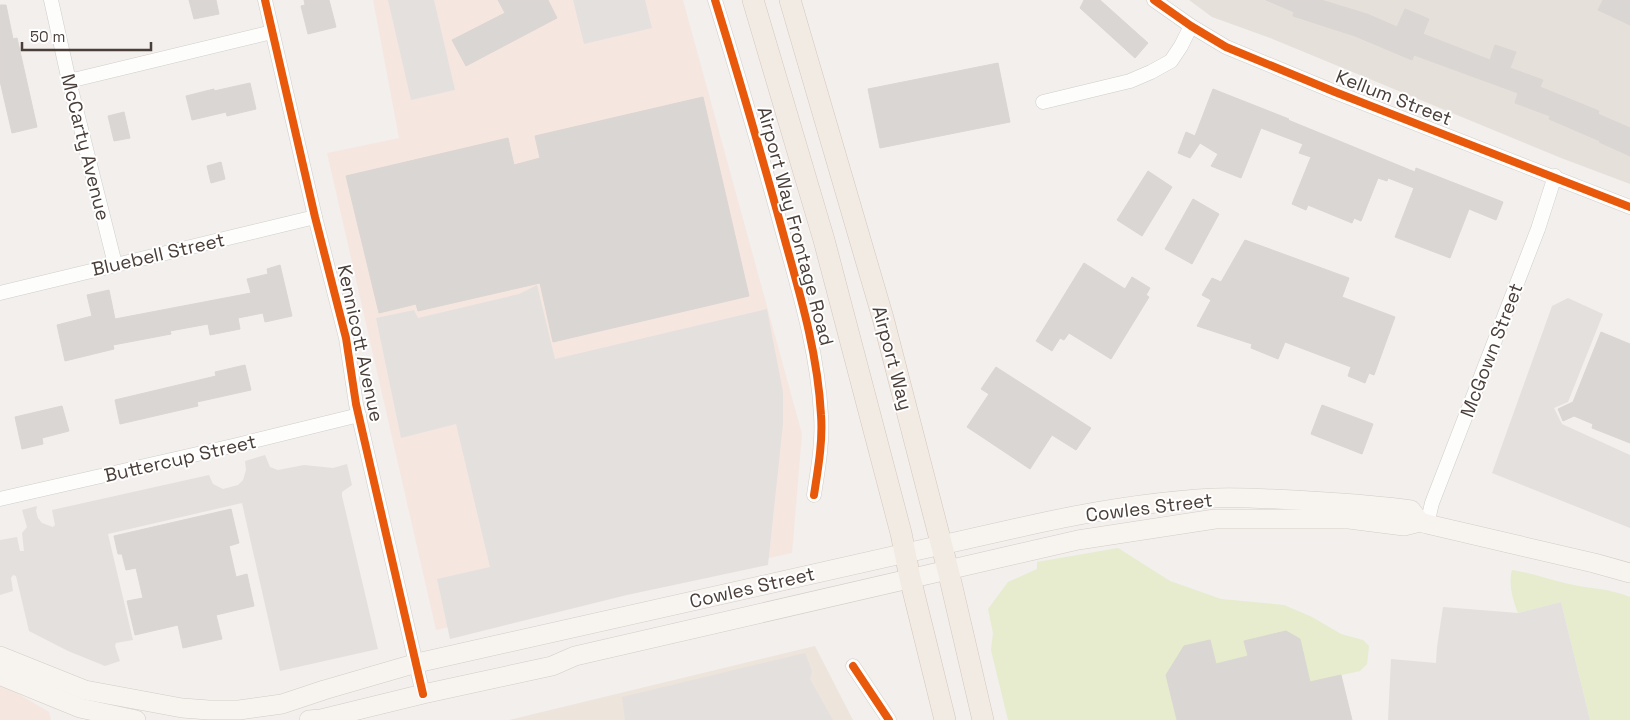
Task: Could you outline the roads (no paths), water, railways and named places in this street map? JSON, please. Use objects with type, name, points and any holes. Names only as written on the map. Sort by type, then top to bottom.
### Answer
[{"type":"main road","name":"Airport Way","points":[[753,0],[824,240],[906,553],[910,578],[945,720]]},
{"type":"main road","name":"Airport Way","points":[[790,0],[882,318],[948,570],[983,720]]},
{"type":"main road","name":"Cowles Street","points":[[0,656],[85,690],[182,708],[239,710],[282,704],[417,663],[1087,513],[1174,501],[1216,498],[1267,498],[1371,504],[1420,519],[1630,573]]},
{"type":"main road","name":"Cowles Street","points":[[309,720],[552,666],[575,656],[1078,540],[1215,519],[1349,519],[1404,526],[1420,519]]},
{"type":"main road","points":[[0,673],[78,714],[136,720]]},
{"type":"main road","points":[[78,714],[85,690]]},
{"type":"street","name":"McCarty Avenue","points":[[51,0],[69,81],[115,264]]},
{"type":"street","name":"Kennicott Avenue","points":[[265,0],[315,217],[346,338],[359,415],[423,694]]},
{"type":"street","name":"Airport Way Frontage Road","points":[[715,0],[770,185],[801,299],[816,366],[821,417],[819,459],[814,495]]},
{"type":"street","name":"Kellum Street","points":[[1154,0],[1190,26],[1226,46],[1335,92],[1555,176],[1630,207]]},
{"type":"street","points":[[1043,102],[1130,81],[1151,72],[1171,60],[1181,46],[1190,26]]},
{"type":"street","points":[[69,81],[272,32]]},
{"type":"street","name":"McGown Street","points":[[1420,519],[1432,503],[1538,229],[1555,176]]},
{"type":"street","name":"Bluebell Street","points":[[0,293],[315,217]]},
{"type":"street","name":"Buttercup Street","points":[[0,499],[237,446],[359,415]]},
{"type":"street","points":[[853,666],[889,720]]}]
